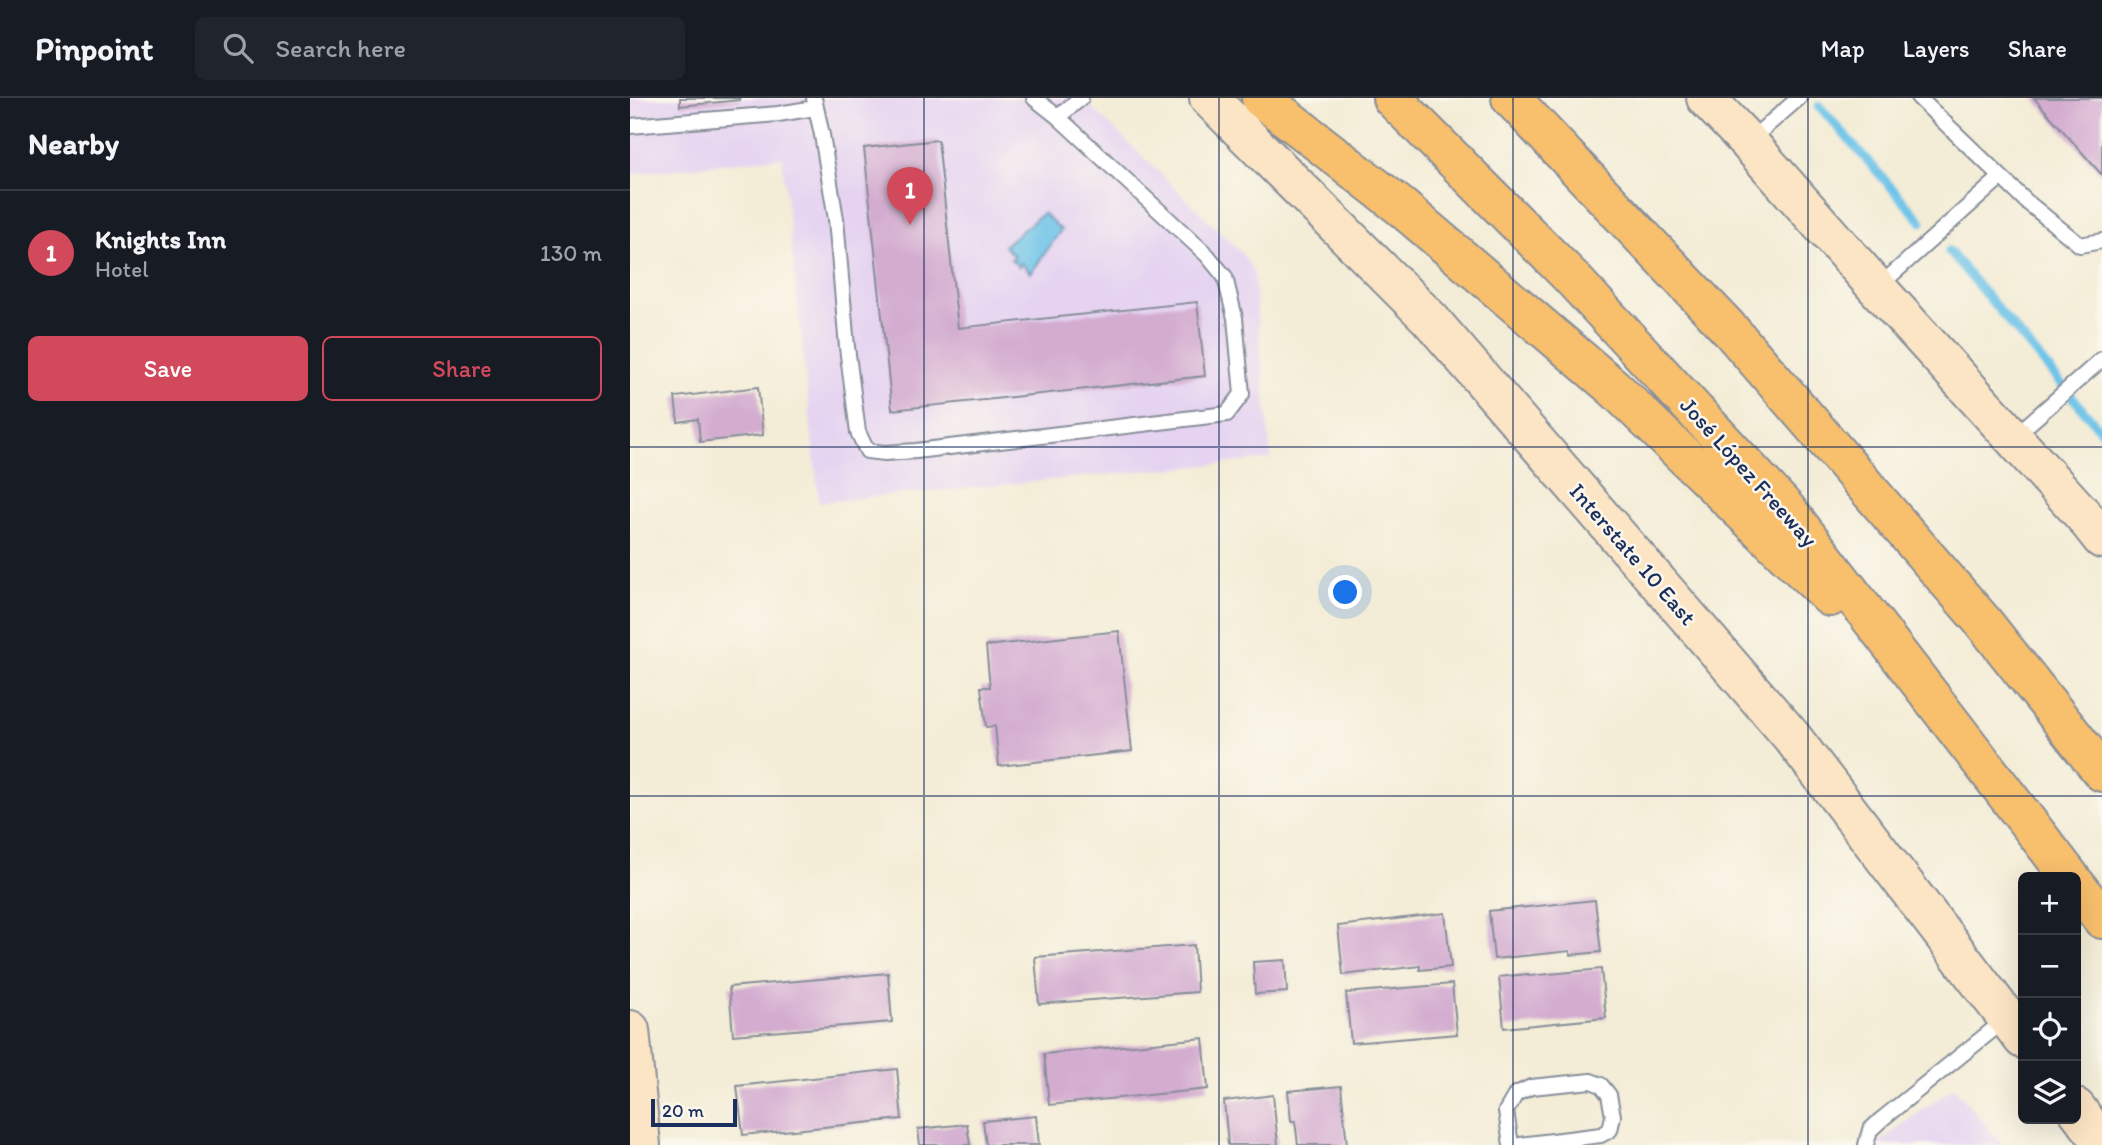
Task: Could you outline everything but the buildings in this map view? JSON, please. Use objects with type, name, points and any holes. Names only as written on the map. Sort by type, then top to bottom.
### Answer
[{"type":"highway","points":[[1261,98],[1399,206],[1614,388],[1926,691]]},
{"type":"highway","name":"José López Freeway","points":[[1392,98],[1570,276],[1787,510],[2066,872]]},
{"type":"highway","points":[[1511,98],[1732,332],[1984,623],[2102,772]]},
{"type":"highway","points":[[2081,892],[2102,919]]},
{"type":"main road","name":"Interstate 10 East","points":[[1209,98],[1430,320],[1485,382],[1792,737],[2015,1028]]},
{"type":"main road","points":[[1706,98],[1740,123],[1877,288],[2102,539]]},
{"type":"main road","points":[[630,1030],[641,1145]]},
{"type":"main road","points":[[2081,1115],[2102,1142]]},
{"type":"lane","points":[[630,126],[778,114],[814,103],[836,219],[847,347],[859,432],[867,451],[885,453],[1227,414],[1242,394],[1235,318],[1225,277],[1208,256],[1034,98]]},
{"type":"lane","points":[[1058,117],[1081,98]]},
{"type":"lane","points":[[1740,123],[1799,98]]},
{"type":"lane","points":[[1919,98],[2027,202],[2080,245],[2102,241]]},
{"type":"lane","points":[[1877,288],[2001,177]]},
{"type":"lane","points":[[2013,438],[2102,359]]},
{"type":"lane","points":[[1866,1145],[1870,1130],[1882,1119],[2015,1028]]},
{"type":"lane","points":[[1511,1145],[1506,1111],[1516,1094],[1531,1087],[1591,1081],[1601,1085],[1609,1095],[1613,1115],[1610,1130],[1601,1135],[1520,1145]]},
{"type":"shaded area","points":[[630,98],[1082,98],[1242,253],[1253,271],[1271,459],[819,502],[782,157],[630,174]]},
{"type":"shaded area","points":[[1954,1087],[2002,1145],[1875,1145]]},
{"type":"water","points":[[1043,213],[1061,230],[1031,273],[1021,263],[1019,267],[1011,259],[1014,256],[1004,246]]},
{"type":"waterway","points":[[1819,106],[1922,222]]},
{"type":"waterway","points":[[1949,251],[2102,432]]},
{"type":"place","name":"Knights Inn","points":[[910,225]]}]
